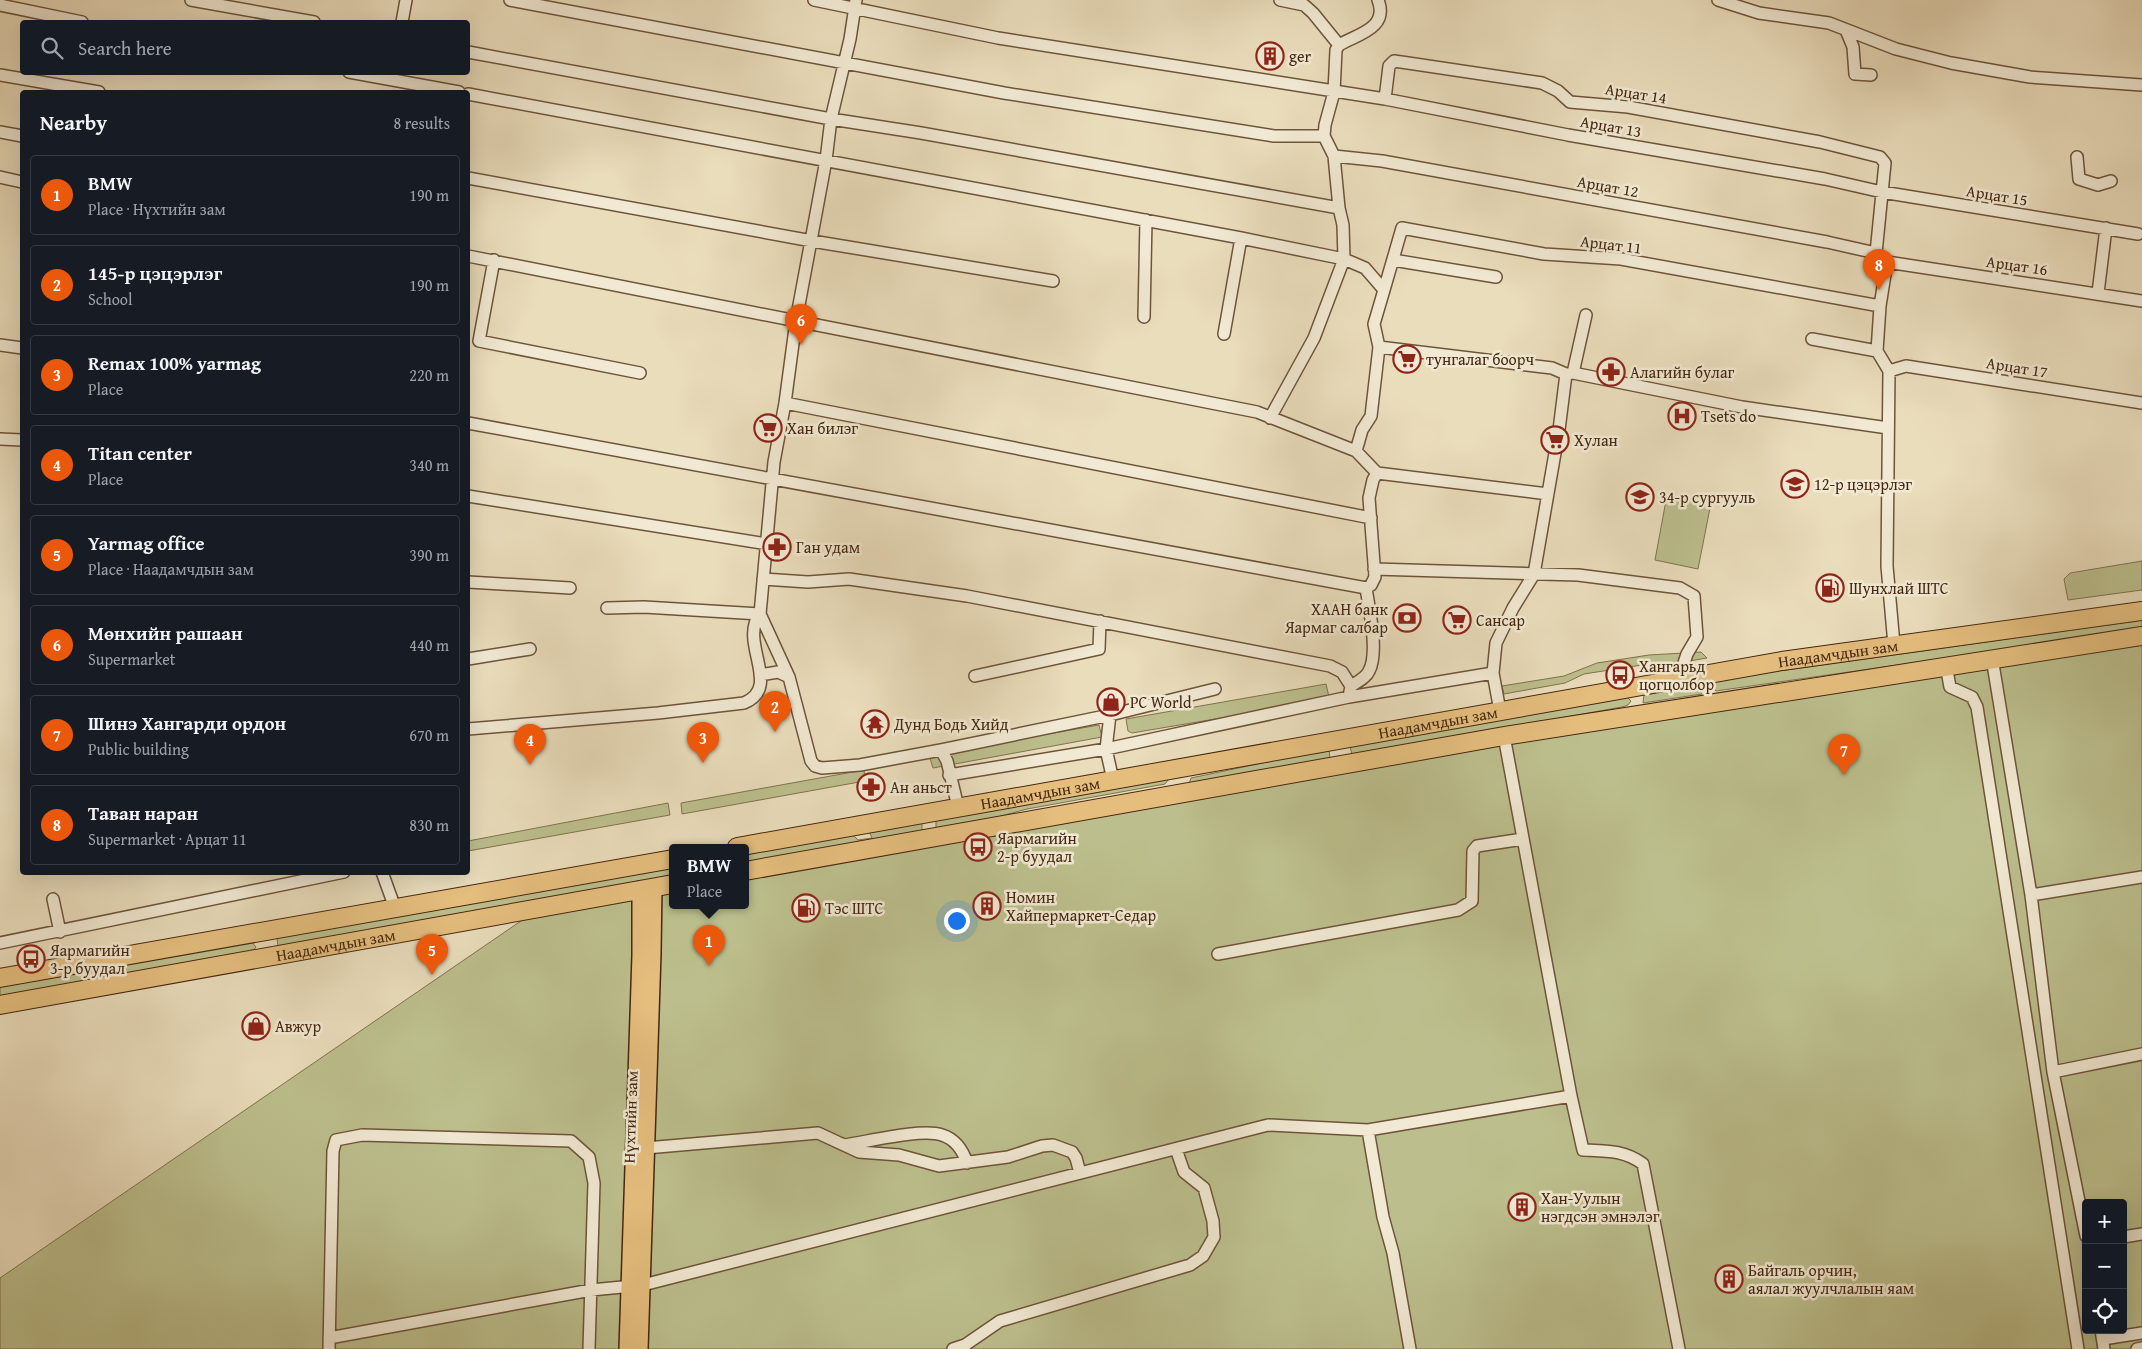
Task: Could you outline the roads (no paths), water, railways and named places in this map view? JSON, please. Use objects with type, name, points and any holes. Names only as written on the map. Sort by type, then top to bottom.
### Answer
[{"type":"highway","name":"Наадамчдын зам","points":[[749,845],[1179,770],[1708,674],[1894,645],[2142,611]]},
{"type":"highway","name":"Наадамчдын зам","points":[[749,870],[1504,736],[1946,665],[2142,636]]},
{"type":"highway","points":[[1708,674],[1705,690],[1714,702]]},
{"type":"highway","points":[[1628,688],[1638,702],[1635,715]]},
{"type":"highway","points":[[1179,770],[1184,792]]},
{"type":"highway","points":[[932,812],[928,824],[937,837]]},
{"type":"highway","points":[[856,825],[865,838],[862,850]]},
{"type":"highway","name":"Наадамчдын зам","points":[[0,978],[669,860]]},
{"type":"highway","name":"Наадамчдын зам","points":[[0,1005],[669,885]]},
{"type":"highway","points":[[262,931],[268,957]]},
{"type":"main road","name":"Нүхтийн зам","points":[[627,1349],[636,1285],[646,1148],[647,888]]},
{"type":"main road","name":"Нүхтийн зам","points":[[640,1349],[636,1285],[647,888]]},
{"type":"street","points":[[192,0],[303,20]]},
{"type":"street","points":[[402,20],[406,0]]},
{"type":"street","points":[[510,0],[1004,93],[1264,135],[1324,136]]},
{"type":"street","name":"Арцат 13","points":[[814,0],[856,5],[998,38],[1385,99],[1568,135],[1825,179],[1882,192]]},
{"type":"street","points":[[1280,0],[1304,5],[1313,13],[1339,45]]},
{"type":"street","points":[[1270,418],[1314,338],[1344,259],[1343,225],[1339,208],[1334,156],[1324,136],[1325,125],[1334,92],[1336,50],[1339,45],[1372,28],[1379,20],[1381,10],[1378,0]]},
{"type":"street","points":[[1718,0],[1759,13],[1814,20],[1896,49],[1951,64],[2030,77],[2142,85]]},
{"type":"street","points":[[0,5],[72,20]]},
{"type":"street","points":[[856,5],[831,120],[812,241],[796,321],[772,479],[760,614],[789,677],[811,761],[815,766],[822,768],[860,765],[1110,715],[1215,689]]},
{"type":"street","points":[[1846,30],[1853,47],[1855,74],[1872,75]]},
{"type":"street","points":[[470,52],[831,120],[921,133],[1339,208]]},
{"type":"street","name":"Арцат 14","points":[[1385,99],[1389,66],[1394,61],[1542,83],[1558,91],[1570,102],[1628,107],[1872,154],[1880,157],[1885,163],[1882,192]]},
{"type":"street","points":[[0,76],[87,90]]},
{"type":"street","points":[[390,90],[394,76],[451,90]]},
{"type":"street","points":[[470,94],[1146,220],[1344,259],[1365,268],[1384,290]]},
{"type":"street","points":[[0,132],[20,136]]},
{"type":"street","name":"Арцат 12","points":[[1334,156],[1382,161],[1827,242],[1876,253]]},
{"type":"street","points":[[2077,157],[2079,179],[2098,185],[2111,181]]},
{"type":"street","points":[[0,177],[20,182]]},
{"type":"street","points":[[470,178],[812,241],[1052,280]]},
{"type":"street","points":[[1882,192],[1876,253],[1887,262],[1880,306],[1877,351],[1888,371],[1887,566],[1894,645]]},
{"type":"street","name":"Арцат 15","points":[[1882,192],[2138,234]]},
{"type":"street","points":[[1144,317],[1146,220]]},
{"type":"street","name":"Арцат 11","points":[[1356,451],[1362,430],[1371,416],[1379,347],[1374,324],[1402,228],[1544,254],[1621,259],[1880,306]]},
{"type":"street","points":[[2098,293],[2106,228]]},
{"type":"street","points":[[1224,334],[1241,238]]},
{"type":"street","points":[[470,256],[1257,412],[1356,451],[1377,473],[1548,494]]},
{"type":"street","points":[[494,260],[479,341],[640,372]]},
{"type":"street","points":[[1393,260],[1496,277]]},
{"type":"street","name":"Арцат 16","points":[[1887,262],[2142,301]]},
{"type":"street","points":[[1500,711],[1493,673],[1496,643],[1512,608],[1534,574],[1569,374],[1586,315]]},
{"type":"street","points":[[1812,339],[1877,351]]},
{"type":"street","points":[[0,345],[20,348]]},
{"type":"street","points":[[1379,347],[1552,368],[1569,374],[1742,407],[1888,428]]},
{"type":"street","name":"Арцат 17","points":[[1888,371],[1906,366],[2142,403]]},
{"type":"street","points":[[785,402],[1370,518]]},
{"type":"street","points":[[470,423],[1366,588],[1371,585],[1375,577],[1370,518],[1371,487],[1377,473]]},
{"type":"street","points":[[0,439],[20,440]]},
{"type":"street","points":[[470,496],[767,544]]},
{"type":"street","points":[[1374,569],[1578,575],[1680,588],[1692,594],[1695,598],[1698,631],[1683,666]]},
{"type":"street","points":[[763,579],[808,582],[849,578],[967,596],[1100,620],[1330,666],[1342,672],[1351,686],[1349,698]]},
{"type":"street","points":[[470,582],[570,588]]},
{"type":"street","points":[[1351,686],[1364,678],[1370,670],[1373,654],[1366,588]]},
{"type":"street","points":[[607,608],[644,607],[760,614]]},
{"type":"street","points":[[470,729],[658,713],[744,703],[753,699],[759,693],[760,675],[753,636],[754,622],[760,614]]},
{"type":"street","points":[[975,676],[1099,648],[1100,620]]},
{"type":"street","points":[[470,659],[530,649]]},
{"type":"street","points":[[1992,658],[2031,895],[2052,1072],[2082,1217]]},
{"type":"street","points":[[1946,665],[1950,687],[1972,697],[1976,707],[2078,1349]]},
{"type":"street","points":[[760,675],[778,672],[789,677]]},
{"type":"street","points":[[949,775],[1106,749],[1349,698],[1493,673]]},
{"type":"street","points":[[1110,715],[1106,749],[1113,780]]},
{"type":"street","points":[[1504,736],[1571,1096],[1583,1150],[1620,1152],[1631,1156],[1643,1164],[1678,1349]]},
{"type":"street","points":[[941,750],[958,807]]},
{"type":"street","points":[[1218,954],[1458,910],[1472,901],[1474,851],[1478,846],[1523,839]]},
{"type":"street","points":[[0,943],[330,875]]},
{"type":"street","points":[[383,875],[395,908]]},
{"type":"street","points":[[2031,895],[2142,877]]},
{"type":"street","points":[[53,899],[60,932]]},
{"type":"street","points":[[2052,1072],[2142,1054]]},
{"type":"street","points":[[589,1349],[590,1290],[594,1183],[589,1157],[571,1141],[362,1135],[336,1140],[333,1151],[329,1343],[590,1290],[636,1285],[1268,1125],[1368,1130],[1571,1096]]},
{"type":"street","points":[[1368,1130],[1382,1217],[1393,1253],[1410,1349]]},
{"type":"street","points":[[646,1148],[818,1133],[828,1136],[842,1146],[859,1152],[899,1155],[939,1166],[1008,1157],[1042,1146],[1053,1145],[1072,1152],[1076,1158],[1080,1173]]},
{"type":"street","points":[[842,1146],[916,1135],[942,1135],[962,1150],[967,1163]]},
{"type":"street","points":[[953,1349],[965,1345],[1000,1321],[1190,1265],[1203,1256],[1214,1237],[1213,1221],[1204,1188],[1184,1172],[1176,1148]]},
{"type":"street","points":[[2127,1236],[2142,1234]]},
{"type":"street","points":[[2103,1339],[2142,1332]]},
{"type":"street","points":[[2136,1349],[2142,1348]]},
{"type":"place","name":"ger","points":[[1270,56]]},
{"type":"place","name":"Таван наран","points":[[1879,290]]},
{"type":"place","name":"Мөнхийн рашаан","points":[[801,345]]},
{"type":"place","name":"тунгалаг боорч","points":[[1407,359]]},
{"type":"place","name":"Алагийн булаг","points":[[1611,372]]},
{"type":"place","name":"Tsets do","points":[[1682,416]]},
{"type":"place","name":"Хан билэг","points":[[768,428]]},
{"type":"place","name":"Хулан","points":[[1555,440]]},
{"type":"place","name":"12-р цэцэрлэг","points":[[1795,484]]},
{"type":"place","name":"34-р сургууль","points":[[1640,497]]},
{"type":"place","name":"Ган удам","points":[[777,547]]},
{"type":"place","name":"Шунхлай ШТС","points":[[1830,588]]},
{"type":"place","name":"ХААН банк Яармаг салбар","points":[[1407,618]]},
{"type":"place","name":"Сансар","points":[[1457,620]]},
{"type":"place","name":"Хангарьд цогцолбор","points":[[1620,675]]},
{"type":"place","name":"PC World","points":[[1111,702]]},
{"type":"place","name":"Дунд Бодь Хийд","points":[[875,724]]},
{"type":"place","name":"145-р цэцэрлэг","points":[[775,732]]},
{"type":"place","name":"Remax 100% yarmag","points":[[703,763]]},
{"type":"place","name":"Titan center","points":[[530,765]]},
{"type":"place","name":"Шинэ Хангарди ордон","points":[[1844,775]]},
{"type":"place","name":"Ан аньст","points":[[871,787]]},
{"type":"place","name":"Яармагийн 2-р буудал","points":[[978,847]]},
{"type":"place","name":"Номин Хайпермаркет-Седар","points":[[987,906]]},
{"type":"place","name":"Тэс ШТС","points":[[806,908]]},
{"type":"place","name":"Яармагийн 3-р буудал","points":[[31,959]]},
{"type":"place","name":"BMW","points":[[709,966]]},
{"type":"place","name":"Yarmag office","points":[[432,975]]},
{"type":"place","name":"Авжур","points":[[256,1026]]},
{"type":"place","name":"Хан-Уулын нэгдсэн эмнэлэг","points":[[1522,1207]]},
{"type":"place","name":"Байгаль орчин, аялал жуулчлалын яам","points":[[1729,1279]]}]
